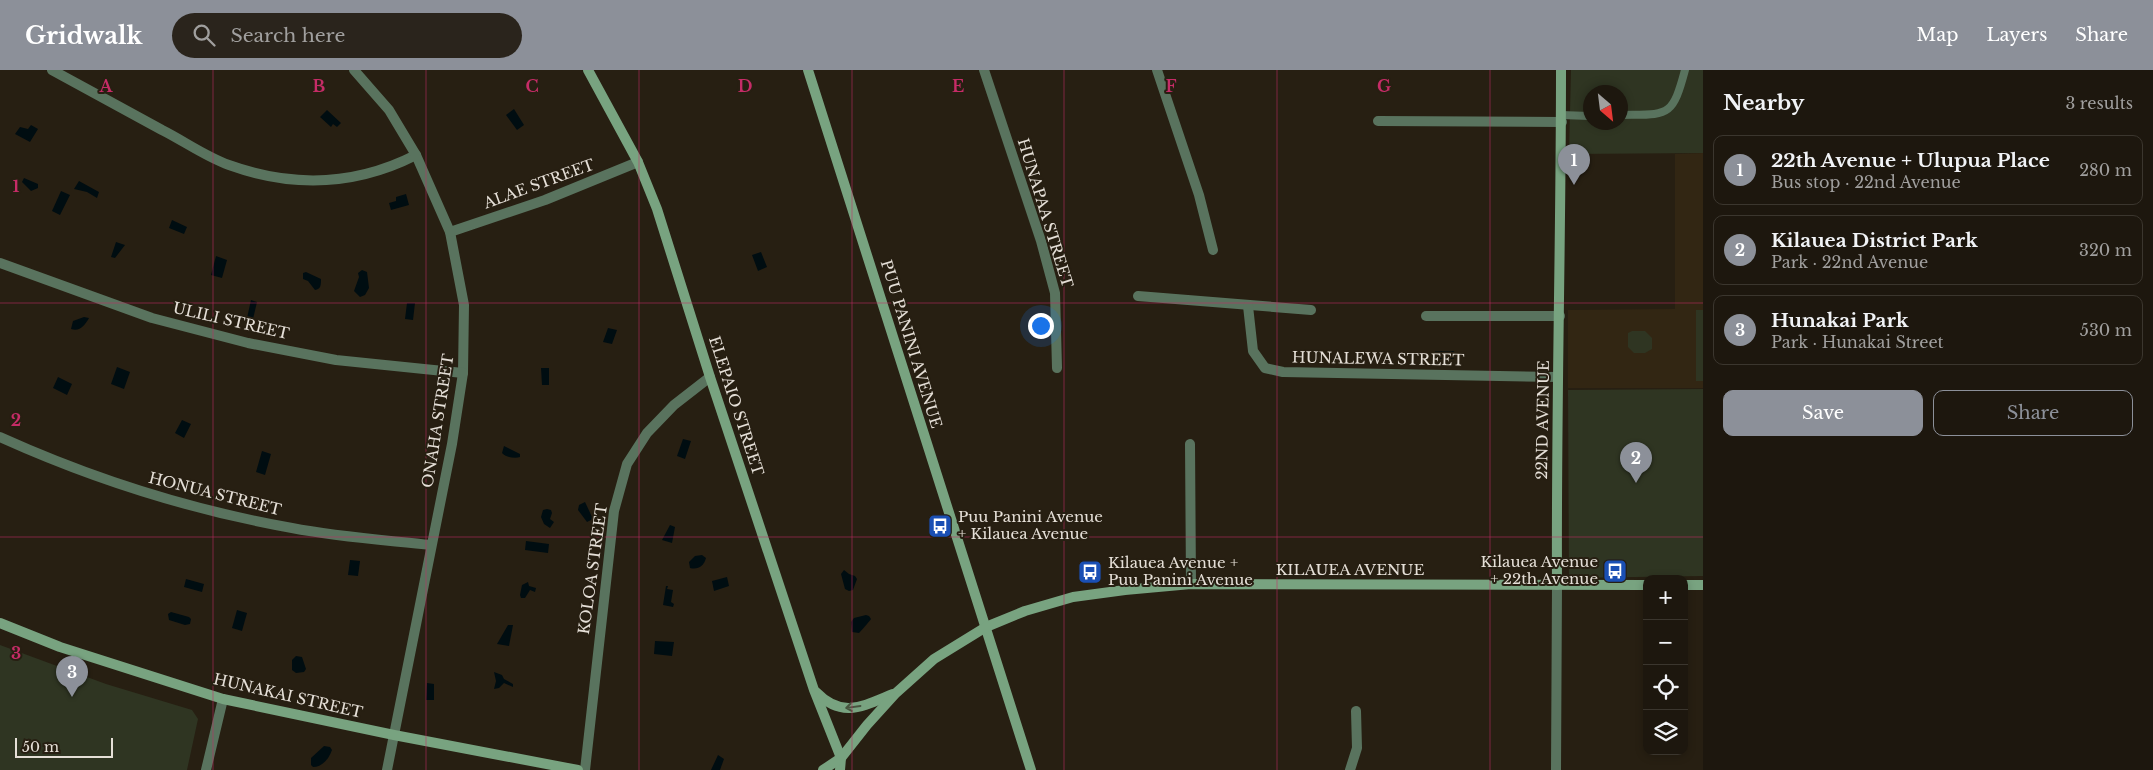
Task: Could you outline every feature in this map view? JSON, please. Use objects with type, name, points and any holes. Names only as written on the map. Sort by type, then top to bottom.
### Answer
[{"type":"street","points":[[52,70],[228,165],[279,180],[314,182],[347,178],[393,167],[416,155]]},
{"type":"street","name":"ONAHA STREET","points":[[354,70],[389,110],[416,155],[450,232],[464,305],[463,373],[452,444],[387,770]]},
{"type":"street","name":"ELEPAIO STREET","points":[[588,70],[638,162],[676,265],[710,377],[814,690],[841,758]]},
{"type":"street","name":"PUU PANINI AVENUE","points":[[808,70],[1031,770]]},
{"type":"street","name":"HUNAPAA STREET","points":[[984,70],[1041,241],[1055,293],[1057,368]]},
{"type":"street","points":[[1157,70],[1199,195],[1213,250]]},
{"type":"street","name":"22ND AVENUE","points":[[1556,770],[1562,70]]},
{"type":"street","points":[[1378,122],[1562,119]]},
{"type":"street","name":"ALAE STREET","points":[[450,232],[545,200],[638,162]]},
{"type":"street","name":"ULILI STREET","points":[[0,263],[152,318],[248,343],[336,360],[463,373]]},
{"type":"street","points":[[1138,296],[1311,310]]},
{"type":"street","name":"HUNALEWA STREET","points":[[1248,306],[1253,351],[1265,368],[1283,372],[1558,377]]},
{"type":"street","points":[[1426,316],[1560,316]]},
{"type":"street","name":"KOLOA STREET","points":[[585,770],[614,511],[627,464],[647,433],[667,412],[710,377]]},
{"type":"street","name":"HONUA STREET","points":[[0,437],[83,472],[164,499],[293,528],[431,545]]},
{"type":"street","points":[[1190,444],[1191,584]]},
{"type":"street","name":"KILAUEA AVENUE","points":[[823,770],[841,758],[896,693],[934,659],[986,626],[1025,611],[1073,597],[1191,584],[1643,585]]},
{"type":"street","points":[[1688,585],[1703,585]]},
{"type":"street","name":"HUNAKAI STREET","points":[[0,622],[60,647],[223,699],[394,735],[578,770]]},
{"type":"street","points":[[814,690],[829,704],[840,708],[856,708],[896,693]]},
{"type":"street","points":[[206,770],[223,699]]},
{"type":"street","points":[[1350,770],[1357,748],[1356,711]]},
{"type":"street","points":[[840,770],[841,758]]},
{"type":"lane","points":[[1628,115],[1659,115],[1673,106],[1685,70]]},
{"type":"lane","points":[[1562,119],[1583,117]]},
{"type":"shaded area","points":[[514,109],[524,125],[517,130],[506,115]]},
{"type":"shaded area","points":[[327,110],[341,123],[337,127],[333,124],[331,127],[320,117]]},
{"type":"shaded area","points":[[31,125],[38,129],[30,142],[15,134],[20,127],[28,129]]},
{"type":"shaded area","points":[[1703,153],[1703,388],[1568,388],[1568,310],[1675,309],[1675,154]]},
{"type":"shaded area","points":[[24,178],[38,184],[38,188],[31,191],[22,182]]},
{"type":"shaded area","points":[[79,181],[99,192],[97,198],[87,192],[74,189]]},
{"type":"shaded area","points":[[61,191],[70,195],[60,215],[52,211]]},
{"type":"shaded area","points":[[406,194],[409,205],[391,210],[389,203],[396,201],[396,197]]},
{"type":"shaded area","points":[[172,220],[187,227],[184,234],[169,228]]},
{"type":"shaded area","points":[[116,242],[125,245],[115,258],[111,257]]},
{"type":"shaded area","points":[[761,252],[767,267],[758,271],[752,255]]},
{"type":"shaded area","points":[[216,256],[227,260],[222,278],[211,275]]},
{"type":"shaded area","points":[[362,270],[367,272],[369,288],[365,295],[360,297],[354,291],[359,277],[358,273]]},
{"type":"shaded area","points":[[306,272],[321,279],[320,288],[315,290],[308,281],[303,279],[303,273]]},
{"type":"shaded area","points":[[251,300],[257,302],[253,319],[247,318]]},
{"type":"shaded area","points":[[407,303],[415,303],[413,320],[405,319]]},
{"type":"shaded area","points":[[84,317],[89,318],[82,327],[77,330],[71,329],[73,321]]},
{"type":"shaded area","points":[[608,328],[617,330],[612,344],[603,342]]},
{"type":"shaded area","points":[[1435,351],[1454,351],[1454,359],[1435,359]]},
{"type":"shaded area","points":[[117,367],[130,372],[124,389],[111,384]]},
{"type":"shaded area","points":[[541,368],[549,368],[549,385],[542,385]]},
{"type":"shaded area","points":[[58,377],[72,384],[67,395],[53,388]]},
{"type":"shaded area","points":[[182,420],[191,424],[184,438],[175,433]]},
{"type":"shaded area","points":[[683,439],[691,441],[685,459],[677,456]]},
{"type":"shaded area","points":[[504,446],[520,454],[520,457],[513,458],[503,454]]},
{"type":"shaded area","points":[[262,451],[271,454],[265,475],[256,472]]},
{"type":"shaded area","points":[[585,502],[593,519],[587,522],[578,510],[579,505]]},
{"type":"shaded area","points":[[543,510],[551,510],[550,519],[554,522],[550,528],[544,524],[541,517]]},
{"type":"shaded area","points":[[670,525],[675,527],[672,543],[662,540]]},
{"type":"shaded area","points":[[526,541],[549,544],[548,553],[525,550]]},
{"type":"shaded area","points":[[702,555],[706,558],[702,565],[698,568],[690,568],[689,562],[695,556]]},
{"type":"shaded area","points":[[350,560],[360,561],[358,576],[348,575]]},
{"type":"shaded area","points":[[844,570],[857,579],[853,590],[845,589],[841,574]]},
{"type":"shaded area","points":[[727,577],[729,586],[714,591],[712,581]]},
{"type":"shaded area","points":[[186,579],[204,584],[202,592],[184,587]]},
{"type":"shaded area","points":[[528,582],[529,586],[536,588],[535,592],[530,590],[525,598],[521,598],[522,585]]},
{"type":"shaded area","points":[[666,586],[668,586],[667,589],[673,590],[671,602],[674,604],[673,607],[663,605]]},
{"type":"shaded area","points":[[237,610],[247,613],[242,631],[232,628]]},
{"type":"shaded area","points":[[171,612],[189,617],[191,619],[190,624],[185,625],[169,620],[168,614]]},
{"type":"shaded area","points":[[866,615],[871,619],[859,633],[852,632],[851,622],[854,618]]},
{"type":"shaded area","points":[[508,625],[513,625],[509,646],[497,644]]},
{"type":"shaded area","points":[[655,641],[674,642],[672,656],[654,654]]},
{"type":"shaded area","points":[[296,656],[302,657],[306,669],[304,672],[296,673],[292,670],[292,660]]},
{"type":"shaded area","points":[[494,672],[502,675],[504,679],[513,684],[513,687],[504,683],[499,688],[494,689],[496,681]]},
{"type":"shaded area","points":[[427,683],[434,684],[434,700],[426,700]]},
{"type":"shaded area","points":[[324,746],[330,747],[331,753],[322,764],[313,767],[311,765],[311,758]]},
{"type":"shaded area","points":[[718,755],[724,759],[720,770],[711,770]]},
{"type":"green space","points":[[1571,70],[1703,70],[1703,153],[1569,154]]},
{"type":"green space","points":[[1696,310],[1703,310],[1703,381],[1696,381]]},
{"type":"green space","points":[[1632,331],[1645,331],[1652,338],[1652,349],[1645,353],[1634,353],[1628,347],[1628,333]]},
{"type":"green space","points":[[1703,389],[1703,576],[1643,575],[1643,577],[1569,578],[1568,390]]},
{"type":"green space","points":[[0,645],[106,684],[192,710],[198,719],[187,770],[0,770]]},
{"type":"place","name":"22th Avenue + Ulupua Place","points":[[1574,185]]},
{"type":"place","name":"Kilauea District Park","points":[[1636,483]]},
{"type":"place","name":"Puu Panini Avenue + Kilauea Avenue","points":[[940,526]]},
{"type":"place","name":"Kilauea Avenue + 22th Avenue","points":[[1615,571]]},
{"type":"place","name":"Kilauea Avenue + Puu Panini Avenue","points":[[1090,572]]},
{"type":"place","name":"Hunakai Park","points":[[72,697]]}]
